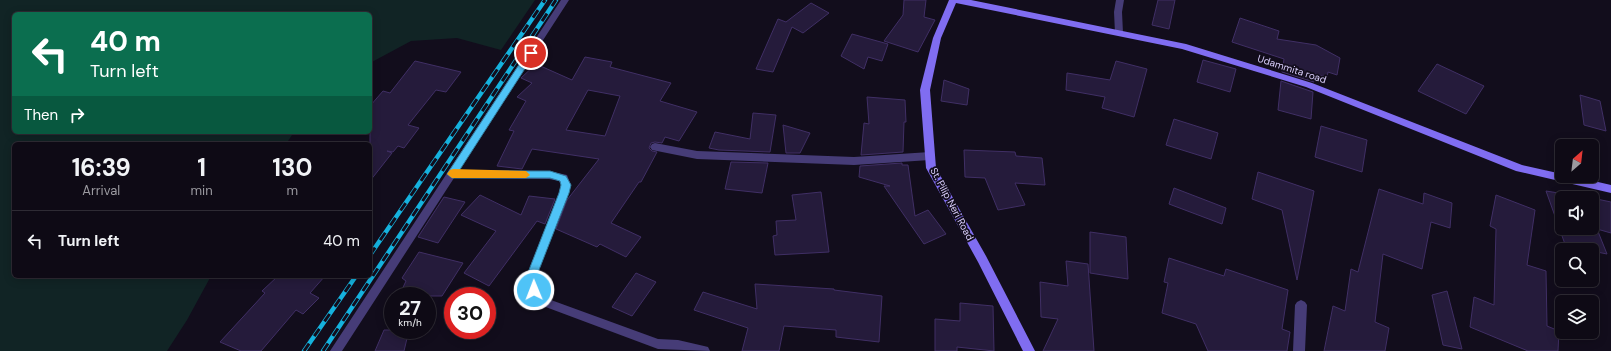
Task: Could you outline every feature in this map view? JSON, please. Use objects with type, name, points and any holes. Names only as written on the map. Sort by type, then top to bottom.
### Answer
[{"type":"street","points":[[336,351],[565,0]]},
{"type":"street","name":"St. Pilip Neri Road","points":[[952,0],[937,38],[925,90],[931,168],[982,259],[1029,351]]},
{"type":"street","name":"Udammita road","points":[[957,0],[1183,46],[1309,86],[1520,168],[1611,189]]},
{"type":"street","points":[[1119,33],[1118,12],[1120,0]]},
{"type":"street","points":[[655,146],[696,154],[854,161],[930,156]]},
{"type":"street","points":[[452,174],[550,174],[563,178],[566,185],[564,193],[532,275],[534,290],[547,303],[644,339],[658,344],[678,345],[704,351]]},
{"type":"street","points":[[1299,351],[1302,305]]},
{"type":"green space","points":[[0,0],[535,0],[501,50],[457,38],[411,41],[372,62],[372,12],[12,12],[12,134],[293,134],[287,142],[12,142],[12,278],[210,278],[187,320],[167,351],[0,351]]},
{"type":"building","points":[[904,0],[926,0],[924,17],[935,20],[918,52],[884,41],[903,15]]},
{"type":"building","points":[[1158,0],[1175,0],[1169,29],[1152,25]]},
{"type":"building","points":[[811,3],[829,13],[803,33],[792,27],[773,72],[756,69],[778,19],[786,22]]},
{"type":"building","points":[[1240,18],[1279,31],[1277,39],[1316,45],[1340,58],[1337,75],[1328,72],[1327,77],[1315,74],[1314,82],[1282,72],[1284,59],[1232,42]]},
{"type":"building","points":[[852,34],[888,44],[882,61],[868,57],[864,69],[841,56]]},
{"type":"building","points":[[585,57],[612,62],[610,67],[671,83],[660,101],[697,112],[679,141],[665,137],[662,143],[651,143],[649,148],[652,151],[657,152],[641,182],[639,182],[611,223],[641,237],[626,257],[600,244],[597,247],[556,229],[567,200],[599,159],[532,149],[522,169],[497,166],[514,131],[509,130],[526,101],[517,97],[532,83],[521,78],[536,64],[572,80]],"holes":[[[588,90],[620,96],[605,136],[566,130]]]},
{"type":"building","points":[[1203,60],[1236,69],[1230,92],[1197,82]]},
{"type":"building","points":[[415,61],[461,72],[446,92],[436,90],[408,125],[419,128],[404,148],[398,146],[393,152],[387,151],[392,153],[372,178],[372,142],[370,142],[370,134],[372,134],[372,104],[383,91],[390,93]]},
{"type":"building","points":[[1116,61],[1147,69],[1134,117],[1102,108],[1105,97],[1066,90],[1067,73],[1110,80]]},
{"type":"building","points":[[1437,64],[1484,86],[1466,114],[1418,91]]},
{"type":"building","points":[[944,80],[969,89],[967,105],[941,101]]},
{"type":"building","points":[[1281,81],[1313,92],[1311,119],[1278,110]]},
{"type":"building","points":[[1580,95],[1600,101],[1606,131],[1584,125]]},
{"type":"building","points":[[867,97],[905,100],[906,122],[904,122],[903,152],[861,155],[864,123],[869,124]]},
{"type":"building","points":[[753,113],[776,115],[770,152],[719,150],[709,148],[715,132],[750,139]]},
{"type":"building","points":[[1174,119],[1218,133],[1211,159],[1166,145]]},
{"type":"building","points":[[783,125],[810,133],[800,153],[786,153]]},
{"type":"building","points":[[1321,126],[1367,140],[1362,172],[1315,157]]},
{"type":"building","points":[[964,150],[1015,152],[1016,156],[1042,158],[1045,185],[1015,183],[1025,205],[998,210],[985,178],[965,177]]},
{"type":"building","points":[[731,162],[768,163],[762,193],[725,189]]},
{"type":"building","points":[[902,163],[902,165],[908,165],[915,216],[928,210],[946,234],[924,244],[884,186],[890,186],[859,177],[860,166]]},
{"type":"building","points":[[1258,172],[1314,191],[1297,280],[1282,210],[1252,199]]},
{"type":"building","points":[[1174,188],[1226,208],[1222,224],[1169,204]]},
{"type":"building","points":[[1379,189],[1423,204],[1424,193],[1452,203],[1450,228],[1431,222],[1422,269],[1383,254],[1375,322],[1389,328],[1385,351],[1324,351],[1333,306],[1345,311],[1351,269],[1358,272]]},
{"type":"building","points":[[1546,191],[1555,192],[1555,216]]},
{"type":"building","points":[[821,192],[829,252],[775,255],[773,236],[777,235],[776,221],[796,220],[792,195]]},
{"type":"building","points":[[480,195],[521,215],[529,196],[555,199],[545,224],[537,221],[489,286],[464,273],[496,231],[461,215]]},
{"type":"building","points":[[1496,195],[1535,210],[1527,265],[1546,271],[1547,326],[1555,329],[1555,339],[1559,339],[1558,351],[1528,351],[1470,327],[1474,297],[1494,305],[1496,229],[1490,226]]},
{"type":"building","points":[[444,197],[465,202],[438,243],[418,237]]},
{"type":"building","points":[[1599,199],[1611,202],[1611,233],[1599,230]]},
{"type":"building","points":[[1090,232],[1126,237],[1128,279],[1090,273]]},
{"type":"building","points":[[1599,234],[1607,254],[1599,252],[1599,243],[1565,243],[1562,235]]},
{"type":"building","points":[[419,252],[463,263],[448,287],[444,287],[444,293],[442,296],[436,296],[436,287],[403,287],[406,281],[402,278]]},
{"type":"building","points":[[1169,258],[1224,276],[1226,269],[1288,290],[1282,329],[1290,332],[1287,351],[1208,351],[1196,324],[1162,313],[1168,283],[1164,282]]},
{"type":"building","points":[[1066,261],[1088,264],[1094,351],[1043,351],[1058,319],[1041,317],[1040,282],[1068,286]]},
{"type":"building","points":[[636,273],[656,282],[632,316],[612,307]]},
{"type":"building","points":[[276,278],[323,278],[310,293],[319,298],[303,314],[296,310],[261,351],[241,351],[220,342],[265,293],[262,291]]},
{"type":"building","points":[[755,284],[834,289],[882,296],[879,342],[836,337],[836,330],[784,326],[779,351],[742,351],[748,328],[694,310],[703,292],[757,309]]},
{"type":"building","points":[[1447,291],[1462,349],[1443,345],[1432,295]]},
{"type":"building","points":[[960,303],[993,306],[994,351],[957,347],[957,351],[935,351],[935,319],[960,321]]},
{"type":"building","points":[[384,330],[384,339],[407,339],[404,351],[375,351]]},
{"type":"railway","points":[[372,252],[545,0]]},
{"type":"railway","points":[[372,277],[556,0]]},
{"type":"railway","points":[[304,351],[355,278]]},
{"type":"railway","points":[[323,351],[371,278]]},
{"type":"slow traffic","points":[[453,173],[452,174],[526,175]]},
{"type":"route","points":[[531,53],[452,174],[550,174],[563,178],[566,185],[564,193],[550,225],[532,275],[534,290]]}]
